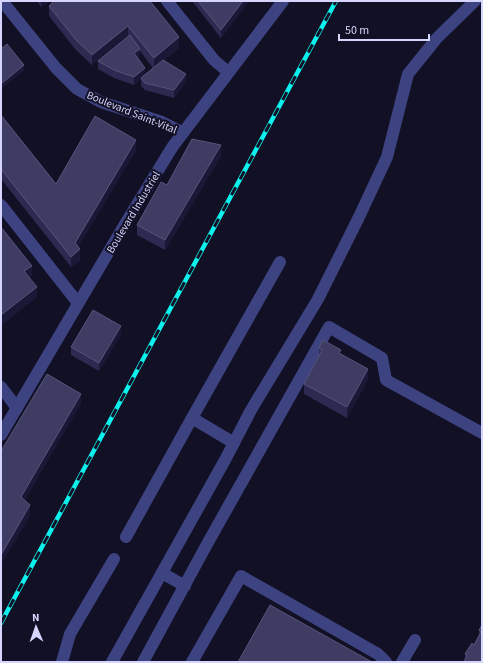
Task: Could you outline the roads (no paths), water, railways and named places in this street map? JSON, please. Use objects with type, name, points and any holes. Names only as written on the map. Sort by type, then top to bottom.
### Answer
[{"type":"street","name":"Boulevard Saint-Vital","points":[[2,1],[56,68],[77,89],[100,102],[162,122],[182,132]]},
{"type":"street","points":[[167,1],[214,60],[228,72]]},
{"type":"street","name":"Boulevard Industriel","points":[[1,435],[148,185],[182,132],[283,1]]},
{"type":"street","points":[[112,662],[251,410],[318,299],[387,157],[408,74],[437,38],[475,1]]},
{"type":"street","points":[[1,205],[78,303]]},
{"type":"street","points":[[126,537],[280,262]]},
{"type":"street","points":[[143,662],[329,327],[382,358],[386,380],[482,433]]},
{"type":"street","points":[[1,387],[17,408]]},
{"type":"street","points":[[192,418],[234,443]]},
{"type":"street","points":[[62,662],[70,634],[114,560]]},
{"type":"street","points":[[162,573],[185,586]]},
{"type":"street","points":[[192,662],[241,576],[378,654],[386,662]]},
{"type":"street","points":[[402,662],[415,640]]},
{"type":"railway","points":[[1,623],[336,1]]}]
